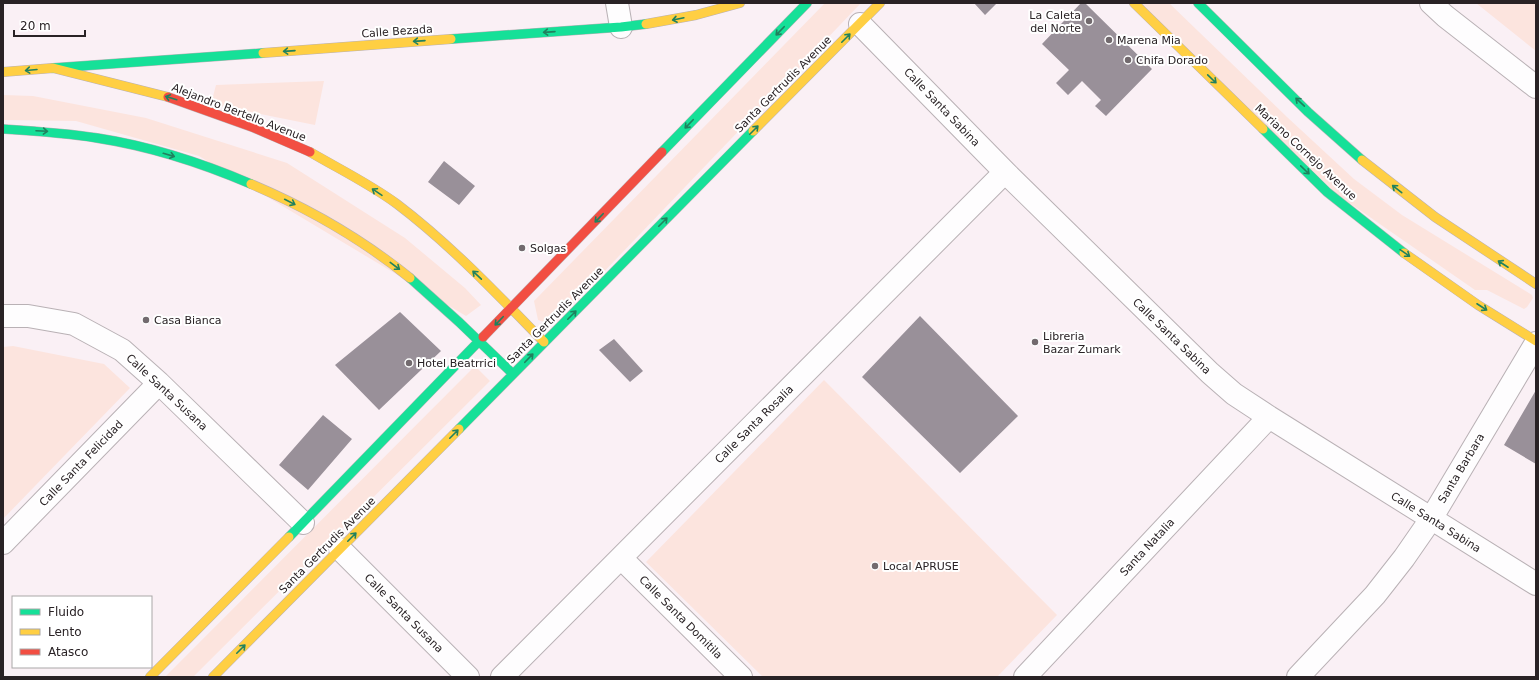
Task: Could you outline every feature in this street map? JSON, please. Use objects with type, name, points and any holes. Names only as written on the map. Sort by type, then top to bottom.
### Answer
[{"type":"main road","name":"Calle Bezada","points":[[53,68],[621,27],[671,21],[716,11],[740,3]]},
{"type":"main road","points":[[150,677],[303,523],[807,3]]},
{"type":"main road","name":"Santa Gertrudis Avenue","points":[[213,677],[880,3]]},
{"type":"main road","name":"Mariano Cornejo Avenue","points":[[1134,3],[1327,192],[1396,247],[1536,342]]},
{"type":"main road","points":[[1198,3],[1278,82],[1376,172],[1456,233],[1536,284]]},
{"type":"main road","name":"Alejandro Bertello Avenue","points":[[3,72],[53,68],[171,98],[252,127],[310,152],[359,180],[396,204],[444,243],[544,342]]},
{"type":"main road","points":[[3,129],[52,131],[129,144],[203,165],[265,189],[320,217],[363,243],[408,276],[480,340],[513,374]]},
{"type":"street","points":[[617,3],[621,27]]},
{"type":"street","points":[[1431,3],[1451,21],[1536,87]]},
{"type":"street","name":"Calle Santa Sabina","points":[[860,24],[1005,172],[1210,373],[1234,394],[1269,418],[1536,584]]},
{"type":"street","name":"Calle Santa Rosalia","points":[[502,677],[1005,172]]},
{"type":"street","name":"Calle Santa Susana","points":[[3,316],[28,316],[74,324],[122,350],[303,523]]},
{"type":"street","name":"Santa Barbara","points":[[1298,677],[1375,595],[1404,558],[1431,519],[1536,342]]},
{"type":"street","name":"Calle Santa Felicidad","points":[[3,543],[158,383]]},
{"type":"street","name":"Santa Natalia","points":[[1026,677],[1269,418]]},
{"type":"street","name":"Calle Santa Susana","points":[[340,549],[468,677]]},
{"type":"street","name":"Calle Santa Domitila","points":[[621,558],[741,677]]},
{"type":"shaded area","points":[[825,3],[861,3],[553,325],[538,320],[534,301]]},
{"type":"shaded area","points":[[1139,3],[1169,3],[1287,117],[1354,179],[1402,215],[1532,295],[1533,298],[1527,307],[1524,309],[1487,290],[1475,290],[1338,195]]},
{"type":"shaded area","points":[[1476,3],[1536,3],[1536,51]]},
{"type":"shaded area","points":[[324,81],[315,125],[211,104],[216,85]]},
{"type":"shaded area","points":[[3,95],[33,96],[146,118],[287,163],[405,238],[465,288],[481,305],[466,316],[199,156],[76,121],[3,120]]},
{"type":"shaded area","points":[[13,346],[104,364],[130,388],[3,519],[3,347]]},
{"type":"shaded area","points":[[475,366],[490,381],[193,677],[165,677]]},
{"type":"shaded area","points":[[824,380],[1057,615],[997,677],[763,677],[646,562]]},
{"type":"building","points":[[974,3],[997,3],[985,15]]},
{"type":"building","points":[[1081,3],[1085,3],[1152,69],[1106,116],[1095,106],[1101,100],[1082,81],[1068,95],[1056,83],[1069,70],[1042,44]]},
{"type":"building","points":[[444,161],[475,186],[459,205],[428,182]]},
{"type":"building","points":[[400,312],[441,351],[379,410],[335,365]]},
{"type":"building","points":[[920,316],[1018,416],[960,473],[862,377]]},
{"type":"building","points":[[614,339],[643,371],[630,382],[599,350]]},
{"type":"building","points":[[1536,390],[1536,464],[1504,445]]},
{"type":"building","points":[[323,415],[352,439],[308,490],[279,465]]},
{"type":"traffic: fast","points":[[662,152],[807,3]]},
{"type":"traffic: fast","points":[[1198,3],[1308,112],[1362,160]]},
{"type":"traffic: fast","points":[[451,39],[646,24]]},
{"type":"traffic: fast","points":[[53,68],[263,53]]},
{"type":"traffic: fast","points":[[3,129],[38,131],[117,141],[194,162],[251,184]]},
{"type":"traffic: fast","points":[[1263,129],[1327,192],[1404,253]]},
{"type":"traffic: fast","points":[[459,429],[753,131]]},
{"type":"traffic: fast","points":[[410,278],[459,322],[513,374]]},
{"type":"traffic: fast","points":[[289,537],[483,337]]},
{"type":"traffic: slow","points":[[646,24],[696,15],[740,3]]},
{"type":"traffic: slow","points":[[753,131],[880,3]]},
{"type":"traffic: slow","points":[[1134,3],[1263,129]]},
{"type":"traffic: slow","points":[[263,53],[451,39]]},
{"type":"traffic: slow","points":[[3,72],[53,68],[168,97]]},
{"type":"traffic: slow","points":[[310,152],[376,190],[417,220],[473,270],[544,342]]},
{"type":"traffic: slow","points":[[1362,160],[1435,217],[1536,284]]},
{"type":"traffic: slow","points":[[251,184],[293,203],[334,225],[373,250],[410,278]]},
{"type":"traffic: slow","points":[[1404,253],[1478,305],[1536,341]]},
{"type":"traffic: slow","points":[[213,677],[459,429]]},
{"type":"traffic: slow","points":[[150,677],[289,537]]},
{"type":"traffic: jam","points":[[168,97],[252,127],[310,152]]},
{"type":"traffic: jam","points":[[483,337],[662,152]]},
{"type":"place","name":"La Caleta del Norte","points":[[1089,21]]},
{"type":"place","name":"Marena Mia","points":[[1109,40]]},
{"type":"place","name":"Chifa Dorado","points":[[1128,60]]},
{"type":"place","name":"Solgas","points":[[522,248]]},
{"type":"place","name":"Casa Bianca","points":[[146,320]]},
{"type":"place","name":"Libreria Bazar Zumark","points":[[1035,342]]},
{"type":"place","name":"Hotel Beatrrici","points":[[409,363]]},
{"type":"place","name":"Local APRUSE","points":[[875,566]]}]
